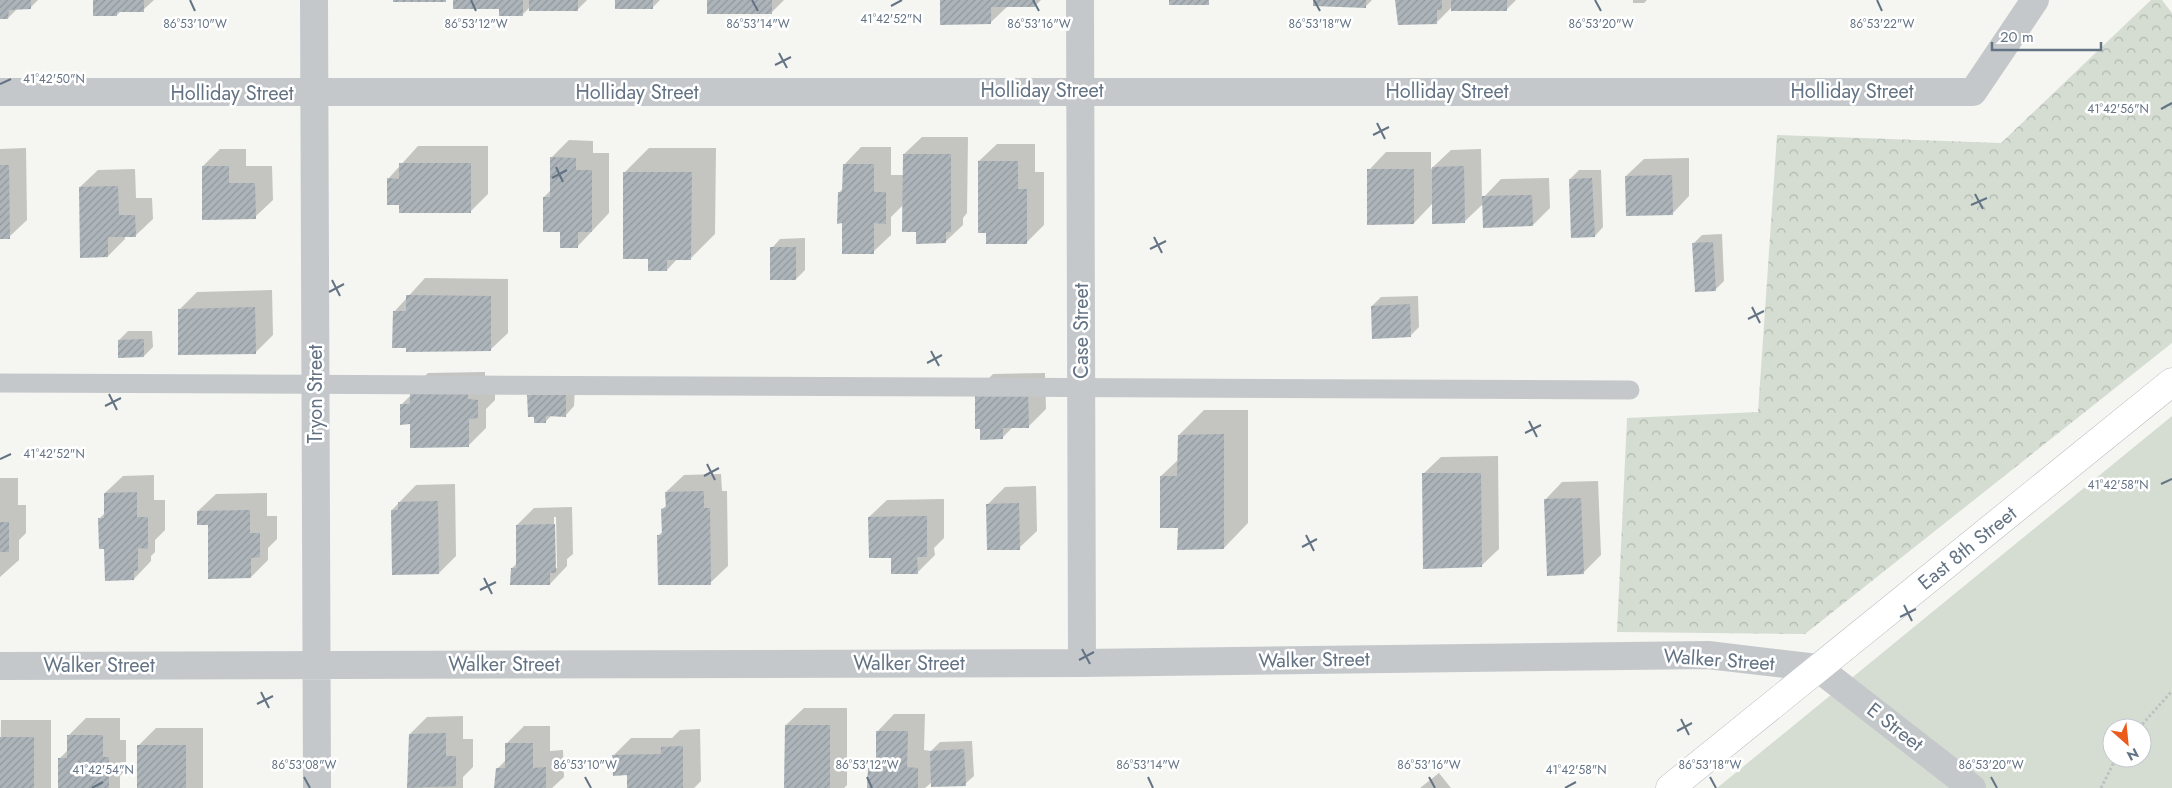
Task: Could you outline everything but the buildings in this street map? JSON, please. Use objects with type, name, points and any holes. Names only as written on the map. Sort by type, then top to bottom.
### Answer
[{"type":"street","name":"Tryon Street","points":[[314,0],[317,788]]},
{"type":"street","name":"Case Street","points":[[1080,0],[1082,663]]},
{"type":"street","name":"Holliday Street","points":[[0,92],[314,93],[1081,90],[1973,92],[2035,0]]},
{"type":"street","name":"East 8th Street","points":[[1670,788],[2172,382]]},
{"type":"street","name":"Walker Street","points":[[0,666],[1082,663],[1708,655],[1818,668]]},
{"type":"street","name":"E Street","points":[[1818,668],[1972,788]]},
{"type":"lane","points":[[0,383],[1630,390]]},
{"type":"path","points":[[2148,718],[2172,691]]},
{"type":"path","points":[[2101,788],[2111,768]]},
{"type":"green space","points":[[2151,0],[2162,0],[2172,13],[2172,343],[1805,634],[1617,632],[1627,418],[1758,412],[1777,135],[2001,143]]},
{"type":"green space","points":[[2172,416],[2172,788],[1717,788]]}]
